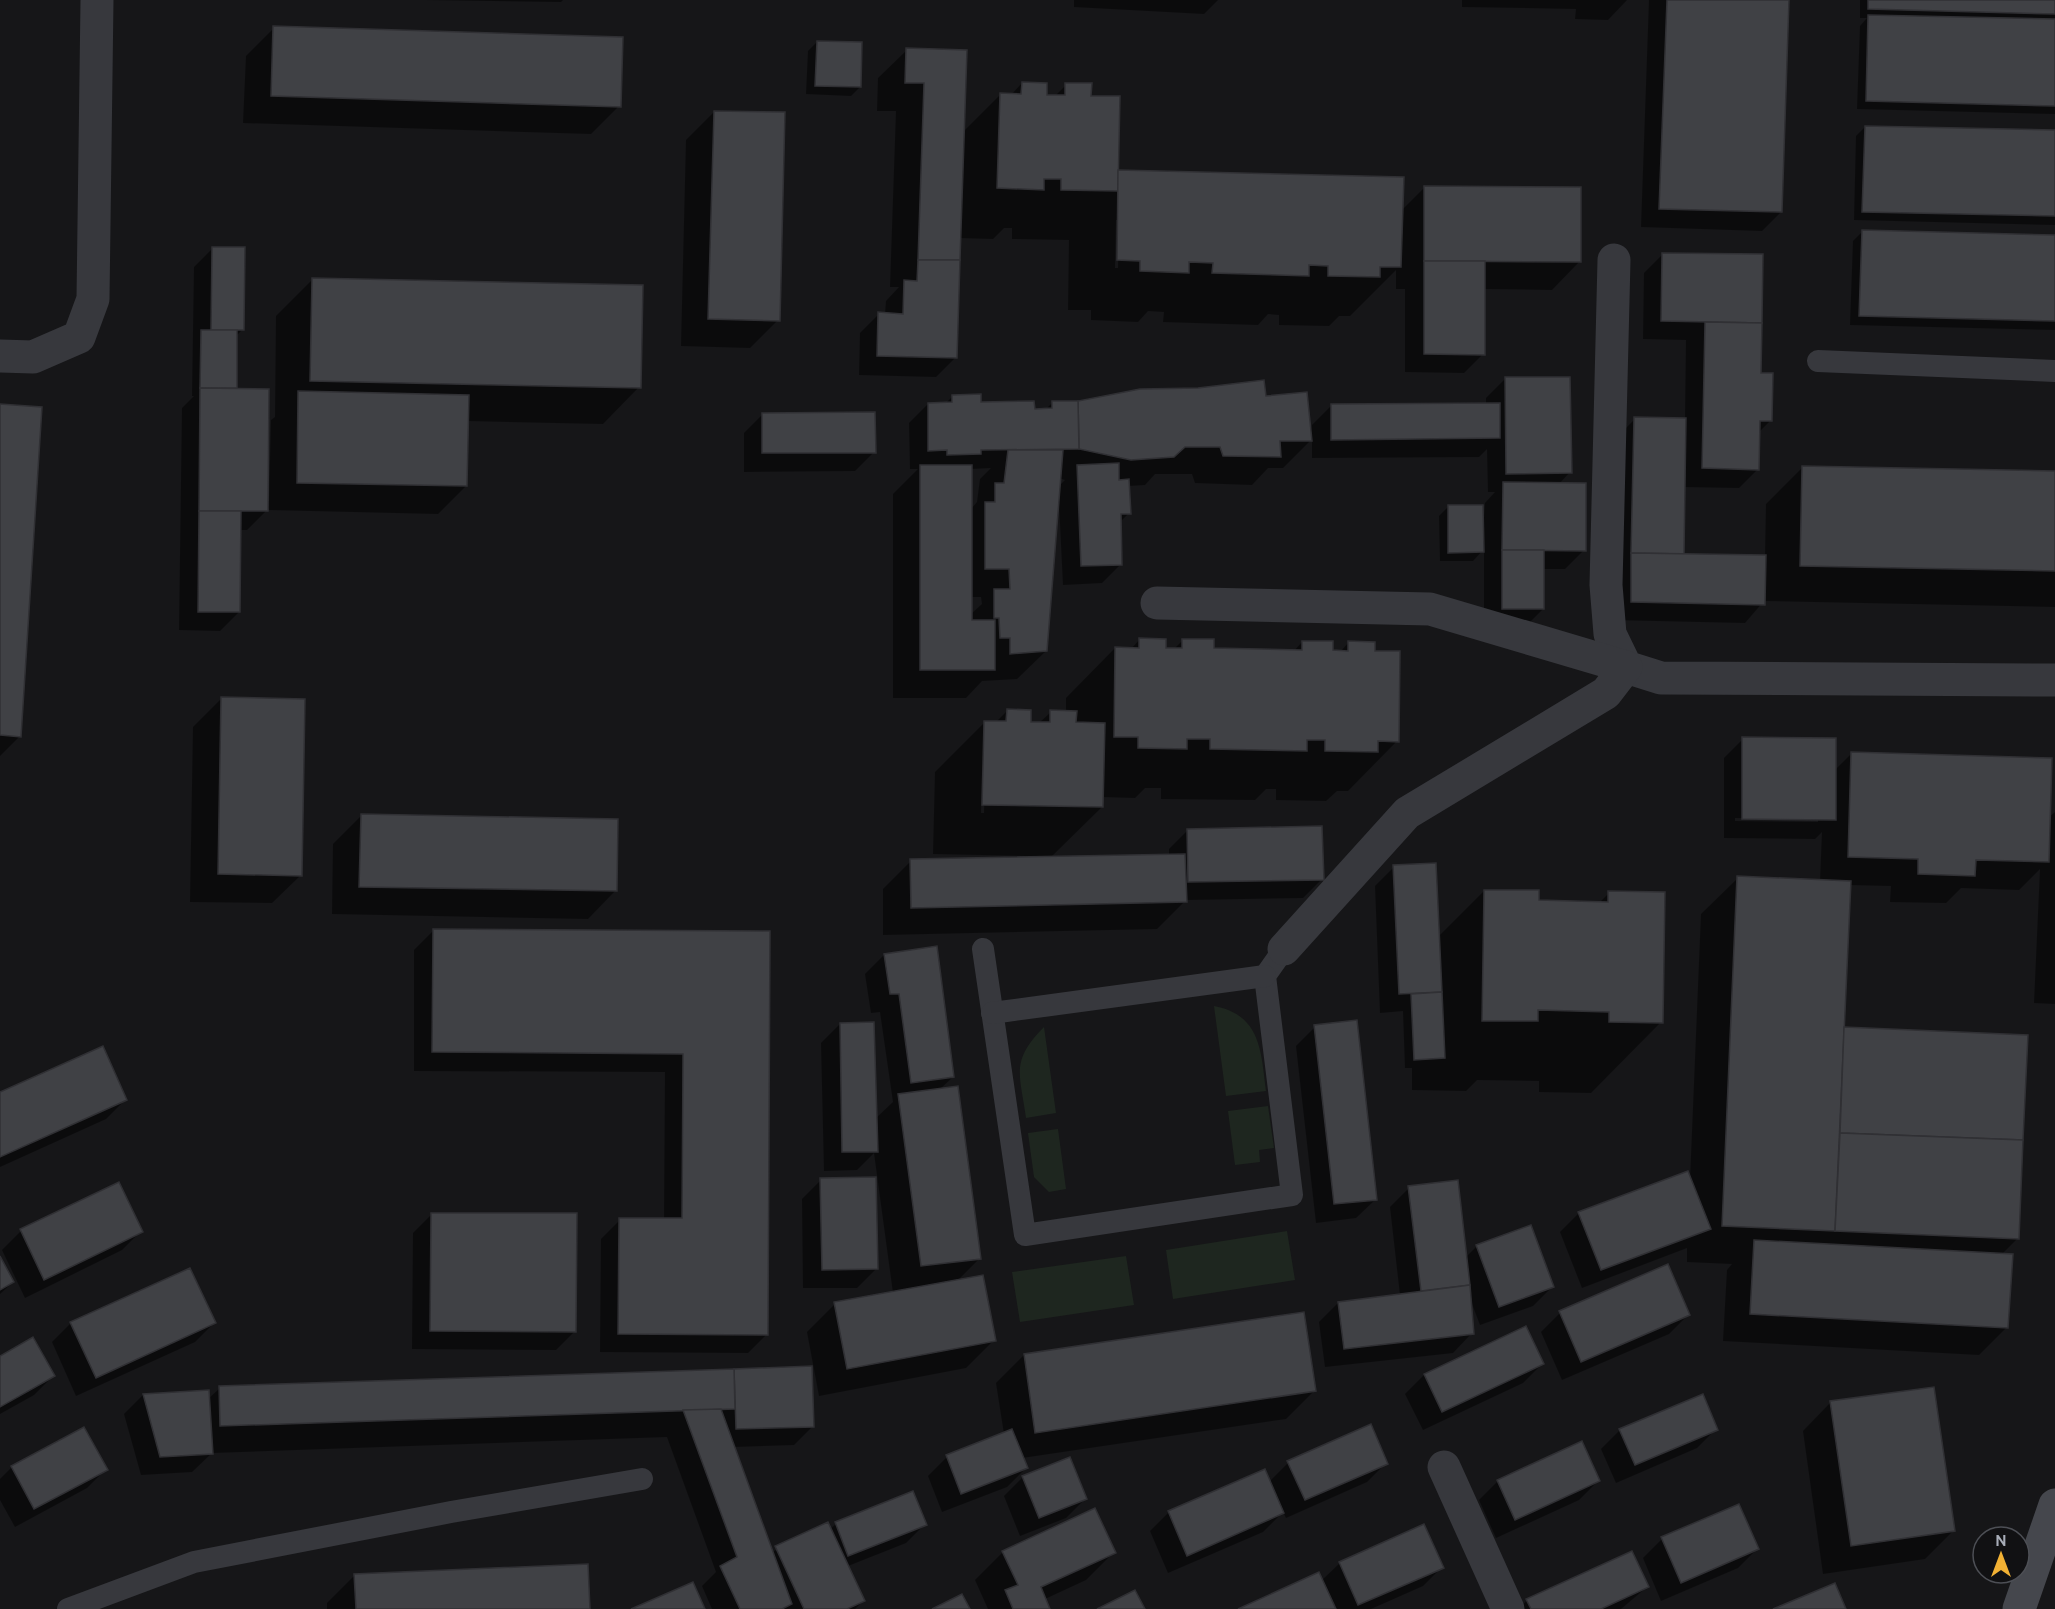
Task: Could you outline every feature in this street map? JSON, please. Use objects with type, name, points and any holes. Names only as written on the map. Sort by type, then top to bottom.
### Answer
[{"type":"street","points":[[0,356],[33,357],[79,337],[93,299],[97,0]]},
{"type":"street","points":[[1614,261],[1606,585],[1610,634],[1626,667]]},
{"type":"street","points":[[1156,603],[1430,609],[1660,678],[2055,680]]},
{"type":"street","points":[[1284,949],[1407,813],[1606,693],[1626,667]]},
{"type":"street","points":[[1444,1467],[1508,1609]]},
{"type":"street","points":[[2019,1609],[2055,1505]]},
{"type":"lane","points":[[1818,361],[2055,370]]},
{"type":"lane","points":[[983,949],[1025,1235],[1292,1195],[1265,976],[1284,949]]},
{"type":"lane","points":[[992,1013],[1265,976]]},
{"type":"lane","points":[[68,1609],[194,1562],[451,1512],[642,1479]]},
{"type":"shaded area","points":[[1214,1006],[1241,1017],[1250,1026],[1260,1049],[1266,1091],[1226,1096]]},
{"type":"shaded area","points":[[1044,1027],[1056,1113],[1026,1118],[1020,1069],[1026,1049]]},
{"type":"shaded area","points":[[1268,1106],[1274,1148],[1259,1150],[1260,1162],[1235,1165],[1228,1111]]},
{"type":"shaded area","points":[[1058,1129],[1066,1189],[1049,1192],[1034,1177],[1028,1133]]},
{"type":"shaded area","points":[[1287,1231],[1295,1280],[1173,1299],[1166,1250]]},
{"type":"shaded area","points":[[1126,1256],[1134,1305],[1020,1322],[1012,1272]]},
{"type":"building","points":[[1667,0],[1789,0],[1782,212],[1659,209]]},
{"type":"building","points":[[1868,0],[2055,0],[2055,14],[1868,9]]},
{"type":"building","points":[[1868,15],[2055,19],[2055,106],[1866,101]]},
{"type":"building","points":[[273,26],[623,37],[621,107],[271,96]]},
{"type":"building","points":[[817,41],[862,42],[861,87],[815,86]]},
{"type":"building","points":[[906,48],[967,50],[960,260],[918,260],[924,83],[905,83]]},
{"type":"building","points":[[1022,82],[1047,83],[1047,95],[1065,95],[1065,83],[1092,83],[1091,96],[1120,96],[1118,191],[1061,190],[1061,179],[1044,179],[1044,190],[997,188],[1000,93],[1021,94]]},
{"type":"building","points":[[714,111],[785,112],[780,321],[708,319]]},
{"type":"building","points":[[1865,126],[2055,130],[2055,216],[1862,212]]},
{"type":"building","points":[[1118,170],[1404,177],[1401,267],[1380,267],[1380,277],[1328,276],[1328,266],[1309,265],[1309,276],[1212,273],[1213,263],[1189,262],[1189,273],[1140,271],[1140,261],[1117,260]]},
{"type":"building","points":[[1424,186],[1581,187],[1581,262],[1424,261]]},
{"type":"building","points":[[1862,230],[2055,235],[2055,321],[1859,316]]},
{"type":"building","points":[[212,247],[245,247],[244,330],[211,330]]},
{"type":"building","points":[[1662,253],[1763,254],[1762,323],[1661,321]]},
{"type":"building","points":[[918,260],[960,260],[957,358],[877,356],[878,312],[903,314],[904,280],[917,281]]},
{"type":"building","points":[[1424,261],[1485,261],[1485,355],[1424,354]]},
{"type":"building","points":[[312,278],[643,285],[641,388],[310,381]]},
{"type":"building","points":[[1705,322],[1762,323],[1761,373],[1773,373],[1772,421],[1760,421],[1759,470],[1702,468]]},
{"type":"building","points":[[201,330],[237,330],[237,388],[200,388]]},
{"type":"building","points":[[1505,377],[1570,377],[1572,473],[1506,474]]},
{"type":"building","points":[[1264,380],[1266,396],[1307,392],[1312,441],[1280,441],[1281,457],[1223,456],[1220,447],[1185,447],[1174,457],[1131,460],[1079,449],[1078,401],[1140,389],[1198,388]]},
{"type":"building","points":[[200,388],[269,389],[268,511],[199,511]]},
{"type":"building","points":[[298,391],[469,395],[467,486],[297,483]]},
{"type":"building","points":[[981,394],[981,402],[1034,401],[1035,409],[1052,408],[1052,401],[1078,401],[1079,449],[981,450],[981,454],[947,455],[947,450],[928,451],[928,403],[952,402],[952,395]]},
{"type":"building","points":[[1500,403],[1500,438],[1331,440],[1331,404]]},
{"type":"building","points":[[0,404],[42,407],[21,737],[0,735]]},
{"type":"building","points":[[875,412],[876,453],[762,453],[762,413]]},
{"type":"building","points":[[1634,417],[1686,418],[1684,554],[1631,553]]},
{"type":"building","points":[[1008,450],[1063,450],[1047,651],[1010,654],[1010,638],[1000,638],[999,618],[994,618],[994,589],[1010,589],[1009,569],[985,569],[985,502],[995,502],[995,483],[1004,483]]},
{"type":"building","points":[[1119,463],[1119,480],[1129,479],[1131,514],[1121,514],[1122,565],[1081,566],[1077,465]]},
{"type":"building","points":[[920,465],[972,465],[972,620],[995,620],[995,670],[920,670]]},
{"type":"building","points":[[1802,466],[2055,471],[2055,571],[1800,566]]},
{"type":"building","points":[[1503,482],[1586,483],[1586,551],[1502,550]]},
{"type":"building","points":[[1448,505],[1483,505],[1484,552],[1448,553]]},
{"type":"building","points":[[199,511],[241,511],[240,612],[198,612]]},
{"type":"building","points":[[1502,550],[1544,550],[1544,609],[1502,609]]},
{"type":"building","points":[[1631,553],[1766,555],[1765,605],[1631,602]]},
{"type":"building","points":[[1139,638],[1166,639],[1166,648],[1182,648],[1182,639],[1214,639],[1214,648],[1302,650],[1302,641],[1333,641],[1333,650],[1348,651],[1348,641],[1375,642],[1375,651],[1400,651],[1399,742],[1378,741],[1378,752],[1325,751],[1325,740],[1307,740],[1307,751],[1210,749],[1210,739],[1187,739],[1187,749],[1138,748],[1138,737],[1114,737],[1115,647],[1139,648]]},
{"type":"building","points":[[221,697],[305,699],[302,876],[218,874]]},
{"type":"building","points":[[1007,709],[1031,710],[1031,722],[1050,722],[1050,710],[1077,711],[1076,722],[1105,723],[1103,807],[982,805],[984,721],[1006,721]]},
{"type":"building","points":[[1742,737],[1836,738],[1836,820],[1742,819]]},
{"type":"building","points":[[1851,752],[2052,758],[2049,862],[1976,860],[1975,876],[1918,874],[1918,859],[1848,857]]},
{"type":"building","points":[[361,814],[618,819],[617,891],[359,887]]},
{"type":"building","points":[[1322,826],[1324,880],[1188,882],[1187,829]]},
{"type":"building","points":[[1185,854],[1187,902],[911,908],[910,859]]},
{"type":"building","points":[[1436,863],[1442,992],[1399,994],[1393,865]]},
{"type":"building","points":[[1737,876],[1851,881],[1835,1231],[1722,1226]]},
{"type":"building","points":[[1484,890],[1539,890],[1539,900],[1608,902],[1608,891],[1665,892],[1663,1023],[1609,1022],[1609,1012],[1538,1010],[1538,1021],[1482,1021]]},
{"type":"building","points":[[433,929],[770,931],[768,1335],[618,1334],[619,1218],[682,1218],[683,1054],[432,1052]]},
{"type":"building","points":[[937,946],[954,1077],[911,1083],[899,994],[890,994],[884,954]]},
{"type":"building","points":[[1442,992],[1445,1058],[1414,1060],[1411,994]]},
{"type":"building","points":[[1357,1020],[1377,1200],[1334,1204],[1314,1025]]},
{"type":"building","points":[[874,1022],[878,1152],[842,1152],[840,1023]]},
{"type":"building","points":[[1844,1027],[2028,1035],[2023,1140],[1840,1133]]},
{"type":"building","points":[[103,1046],[127,1100],[0,1157],[0,1092]]},
{"type":"building","points":[[958,1086],[981,1259],[921,1266],[898,1094]]},
{"type":"building","points":[[1840,1133],[2023,1140],[2019,1239],[1835,1231]]},
{"type":"building","points":[[1688,1171],[1711,1229],[1601,1270],[1578,1212]]},
{"type":"building","points":[[876,1177],[878,1269],[822,1270],[820,1178]]},
{"type":"building","points":[[1458,1180],[1470,1285],[1421,1291],[1408,1186]]},
{"type":"building","points":[[119,1182],[143,1232],[44,1280],[20,1229]]},
{"type":"building","points":[[431,1213],[577,1213],[576,1332],[430,1331]]},
{"type":"building","points":[[1531,1225],[1554,1287],[1499,1307],[1476,1245]]},
{"type":"building","points":[[1754,1240],[2013,1254],[2008,1328],[1750,1314]]},
{"type":"building","points":[[0,1256],[14,1282],[0,1290]]},
{"type":"building","points":[[1668,1264],[1690,1315],[1581,1362],[1559,1311]]},
{"type":"building","points":[[190,1268],[216,1323],[96,1378],[70,1322]]},
{"type":"building","points":[[983,1275],[996,1341],[847,1369],[834,1302]]},
{"type":"building","points":[[1470,1285],[1474,1334],[1344,1349],[1338,1302]]},
{"type":"building","points":[[1304,1312],[1316,1391],[1035,1433],[1024,1354]]},
{"type":"building","points":[[1526,1326],[1544,1364],[1442,1412],[1424,1374]]},
{"type":"building","points":[[33,1337],[55,1376],[0,1407],[0,1356]]},
{"type":"building","points":[[812,1366],[814,1427],[736,1429],[734,1369]]},
{"type":"building","points":[[734,1369],[735,1409],[220,1426],[219,1386]]},
{"type":"building","points":[[1934,1387],[1955,1531],[1851,1546],[1830,1401]]},
{"type":"building","points":[[209,1390],[213,1454],[160,1457],[143,1394]]},
{"type":"building","points":[[1703,1394],[1718,1430],[1635,1465],[1619,1429]]},
{"type":"building","points":[[721,1409],[792,1604],[782,1609],[740,1609],[720,1566],[737,1557],[683,1410]]},
{"type":"building","points":[[1371,1424],[1388,1464],[1305,1500],[1287,1461]]},
{"type":"building","points":[[84,1427],[108,1470],[34,1509],[11,1466]]},
{"type":"building","points":[[1012,1429],[1028,1468],[961,1494],[946,1455]]},
{"type":"building","points":[[1582,1441],[1600,1481],[1515,1520],[1497,1480]]},
{"type":"building","points":[[1070,1457],[1087,1499],[1039,1518],[1022,1476]]},
{"type":"building","points":[[1265,1469],[1284,1513],[1187,1556],[1168,1511]]},
{"type":"building","points":[[913,1491],[927,1525],[848,1556],[835,1522]]},
{"type":"building","points":[[1739,1504],[1759,1549],[1681,1583],[1661,1537]]},
{"type":"building","points":[[1095,1508],[1116,1553],[1041,1587],[1050,1609],[1013,1609],[1005,1590],[1018,1585],[1002,1551]]},
{"type":"building","points":[[828,1522],[865,1601],[847,1609],[804,1609],[775,1546]]},
{"type":"building","points":[[1424,1524],[1444,1568],[1358,1605],[1339,1562]]},
{"type":"building","points":[[1632,1551],[1649,1587],[1601,1609],[1531,1609],[1526,1599]]},
{"type":"building","points":[[588,1564],[590,1609],[356,1609],[354,1574]]},
{"type":"building","points":[[1319,1572],[1336,1609],[1238,1609]]},
{"type":"building","points":[[693,1582],[705,1609],[631,1609]]},
{"type":"building","points":[[1835,1583],[1846,1609],[1773,1609]]},
{"type":"building","points":[[1135,1590],[1145,1609],[1097,1609]]},
{"type":"building","points":[[962,1594],[970,1609],[932,1609]]}]
